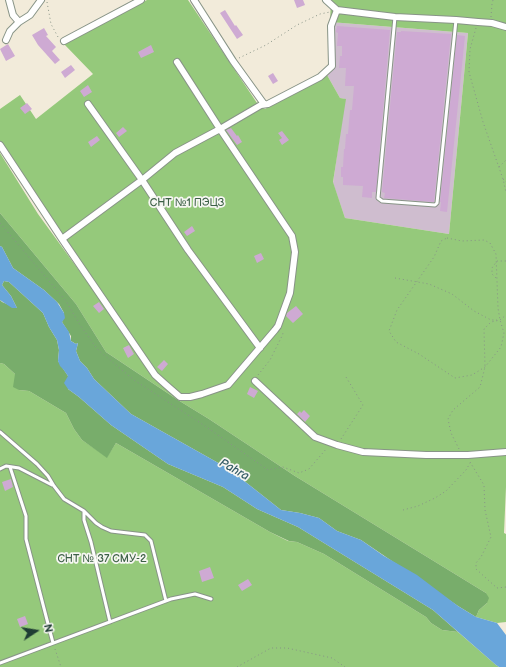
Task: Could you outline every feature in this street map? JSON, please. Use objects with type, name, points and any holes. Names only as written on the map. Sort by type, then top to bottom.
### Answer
[{"type":"street","points":[[9,0],[13,15],[18,22]]},
{"type":"street","points":[[6,40],[10,31],[18,22],[30,15],[42,0]]},
{"type":"street","points":[[64,41],[141,0]]},
{"type":"street","points":[[194,0],[233,61],[264,104]]},
{"type":"street","points":[[326,0],[337,10],[396,17],[492,23],[506,27]]},
{"type":"street","points":[[62,239],[142,180],[175,153],[264,104],[268,104],[320,77],[332,66],[331,26],[337,10]]},
{"type":"street","points":[[0,145],[155,375],[180,397],[190,397],[202,394],[228,385],[278,326],[290,293],[295,252],[292,236],[177,62]]},
{"type":"street","points":[[88,104],[142,180],[188,250],[260,348]]},
{"type":"street","points":[[255,381],[315,437],[337,445],[363,452],[426,455],[506,452]]},
{"type":"lane","points":[[396,17],[378,198],[382,201],[435,205],[438,203],[456,20]]},
{"type":"lane","points":[[0,432],[37,464],[48,476],[64,499],[84,510],[96,523],[111,531],[146,535],[151,541],[166,601]]},
{"type":"lane","points":[[0,468],[6,466],[19,468],[54,486]]},
{"type":"lane","points":[[10,467],[26,516],[26,539],[53,643]]},
{"type":"lane","points":[[84,510],[84,520],[91,542],[110,622]]},
{"type":"lane","points":[[0,663],[166,601],[195,594],[211,599]]},
{"type":"path","points":[[45,0],[48,3],[52,24],[61,40],[64,41]]},
{"type":"path","points":[[491,19],[493,0]]},
{"type":"path","points":[[233,61],[266,45],[296,25],[320,14],[337,10]]},
{"type":"path","points":[[478,22],[470,49],[469,72],[483,122],[503,179],[506,192]]},
{"type":"path","points":[[499,168],[506,160]]},
{"type":"path","points":[[503,179],[506,182]]},
{"type":"path","points":[[447,238],[462,241],[484,240],[490,243],[496,254],[496,261],[500,320],[504,333],[501,347],[486,367],[472,375],[455,378],[419,354],[396,342],[389,331],[397,310],[434,257],[441,241],[447,238]]},
{"type":"path","points":[[496,261],[506,261]]},
{"type":"path","points":[[496,261],[492,268],[492,274],[497,278]]},
{"type":"path","points":[[395,278],[429,284],[452,294],[474,311],[491,320],[500,320]]},
{"type":"path","points":[[506,315],[500,320],[491,322],[484,329],[486,367],[480,387],[453,410],[448,419],[451,432],[484,485],[485,510],[491,537],[481,557],[476,563],[476,569],[497,588],[506,587]]},
{"type":"path","points":[[255,381],[270,360],[283,334],[282,329],[278,326]]},
{"type":"path","points":[[337,445],[363,405],[346,377]]},
{"type":"path","points":[[403,510],[418,506],[435,498],[446,490],[466,470],[470,462]]},
{"type":"path","points":[[53,643],[61,667]]},
{"type":"path","points":[[237,667],[270,648],[287,648],[332,658],[345,667]]},
{"type":"shaded area","points":[[330,22],[468,33],[449,234],[345,218],[333,183],[345,99],[340,98],[327,75],[333,66]]},
{"type":"green space","name":"СНТ №1 ПЭЦЗ","points":[[147,0],[188,0],[259,106],[265,109],[327,75],[340,98],[346,99],[333,182],[345,218],[449,234],[468,33],[330,22],[331,0],[506,0],[506,487],[504,533],[506,534],[506,622],[497,623],[476,617],[479,610],[487,603],[486,593],[295,476],[106,352],[76,304],[0,213],[0,153],[38,214],[94,291],[97,287],[0,143],[0,109],[20,95],[36,119],[93,74],[64,44]]},
{"type":"green space","points":[[0,213],[76,304],[106,352],[295,476],[486,593],[489,598],[487,603],[479,610],[476,617],[361,540],[337,531],[319,518],[281,510],[229,469],[131,414],[94,379],[87,368],[80,361],[76,351],[78,343],[76,344],[71,341],[71,336],[62,322],[64,313],[59,304],[44,290],[13,268],[2,247],[0,246]]},
{"type":"green space","points":[[4,281],[9,282],[43,313],[57,340],[59,350],[58,361],[68,376],[68,389],[111,425],[168,464],[223,487],[257,509],[298,527],[433,610],[458,632],[442,630],[431,623],[426,617],[324,554],[270,532],[116,443],[107,458],[82,440],[74,429],[66,413],[29,391],[19,390],[13,387],[15,374],[4,364],[0,363],[0,300],[17,308],[11,296],[2,285]]},
{"type":"green space","name":"СНТ № 37 СМУ-2","points":[[0,363],[4,364],[15,374],[19,390],[29,391],[66,413],[74,429],[82,440],[107,457],[116,443],[270,532],[288,541],[297,542],[324,554],[426,617],[431,623],[442,630],[458,632],[499,667],[0,667]]},
{"type":"water","points":[[0,246],[2,247],[13,268],[44,290],[57,302],[64,313],[65,318],[62,322],[69,332],[71,341],[76,344],[78,343],[76,351],[80,361],[87,368],[94,379],[131,414],[229,469],[281,510],[319,518],[337,531],[361,540],[384,556],[417,575],[458,606],[476,617],[497,623],[506,635],[506,667],[499,667],[496,665],[433,610],[298,527],[257,509],[223,487],[168,464],[111,425],[68,389],[64,383],[68,376],[58,361],[59,350],[57,340],[43,313],[9,282],[4,281],[2,285],[11,296],[17,308],[12,308],[0,300]]},
{"type":"building","points":[[294,0],[303,0],[305,5],[297,8]]},
{"type":"building","points":[[225,10],[235,26],[236,25],[243,35],[237,39],[220,13]]},
{"type":"building","points":[[337,26],[390,30],[376,192],[372,192],[372,198],[362,197],[363,186],[343,185],[343,177],[341,177],[346,134],[348,134],[350,110],[352,110],[354,86],[345,86],[346,68],[339,68],[340,56],[342,56],[342,46],[337,46]]},
{"type":"building","points":[[44,28],[48,35],[46,36],[56,47],[52,51],[60,60],[55,64],[38,45],[32,35]]},
{"type":"building","points":[[397,32],[451,34],[434,202],[384,198],[385,193],[382,192]]},
{"type":"building","points":[[457,35],[465,36],[447,212],[440,211],[440,202]]},
{"type":"building","points":[[8,44],[15,56],[6,61],[0,49]]},
{"type":"building","points":[[151,45],[154,52],[141,58],[138,52]]},
{"type":"building","points":[[71,65],[75,70],[65,78],[61,72]]},
{"type":"building","points":[[273,73],[278,81],[273,84],[268,76]]},
{"type":"building","points":[[88,85],[92,92],[84,97],[80,91]]},
{"type":"building","points":[[27,103],[32,109],[25,114],[20,108]]},
{"type":"building","points":[[123,127],[127,131],[119,137],[116,133]]},
{"type":"building","points":[[231,128],[242,142],[237,145],[226,130]]},
{"type":"building","points":[[282,131],[289,140],[282,145],[279,140],[282,138],[278,133]]},
{"type":"building","points":[[97,136],[100,140],[91,147],[88,142]]},
{"type":"building","points":[[192,226],[195,231],[187,236],[184,232]]},
{"type":"building","points":[[261,253],[264,259],[257,263],[254,256]]},
{"type":"building","points":[[99,302],[104,309],[99,313],[93,306]]},
{"type":"building","points":[[296,306],[303,314],[293,323],[286,316],[287,313]]},
{"type":"building","points":[[129,345],[134,354],[128,358],[123,348]]},
{"type":"building","points":[[164,360],[168,364],[162,371],[157,367]]},
{"type":"building","points":[[250,387],[258,391],[254,398],[247,394]]},
{"type":"building","points":[[304,410],[310,416],[305,422],[297,414]]},
{"type":"building","points":[[11,479],[13,487],[5,491],[2,482]]},
{"type":"building","points":[[210,567],[214,578],[202,582],[199,571]]},
{"type":"building","points":[[248,579],[252,585],[242,591],[238,585]]},
{"type":"building","points":[[25,616],[28,624],[20,627],[17,619]]},
{"type":"water label","name":"Pahra","points":[[234,470]]}]
